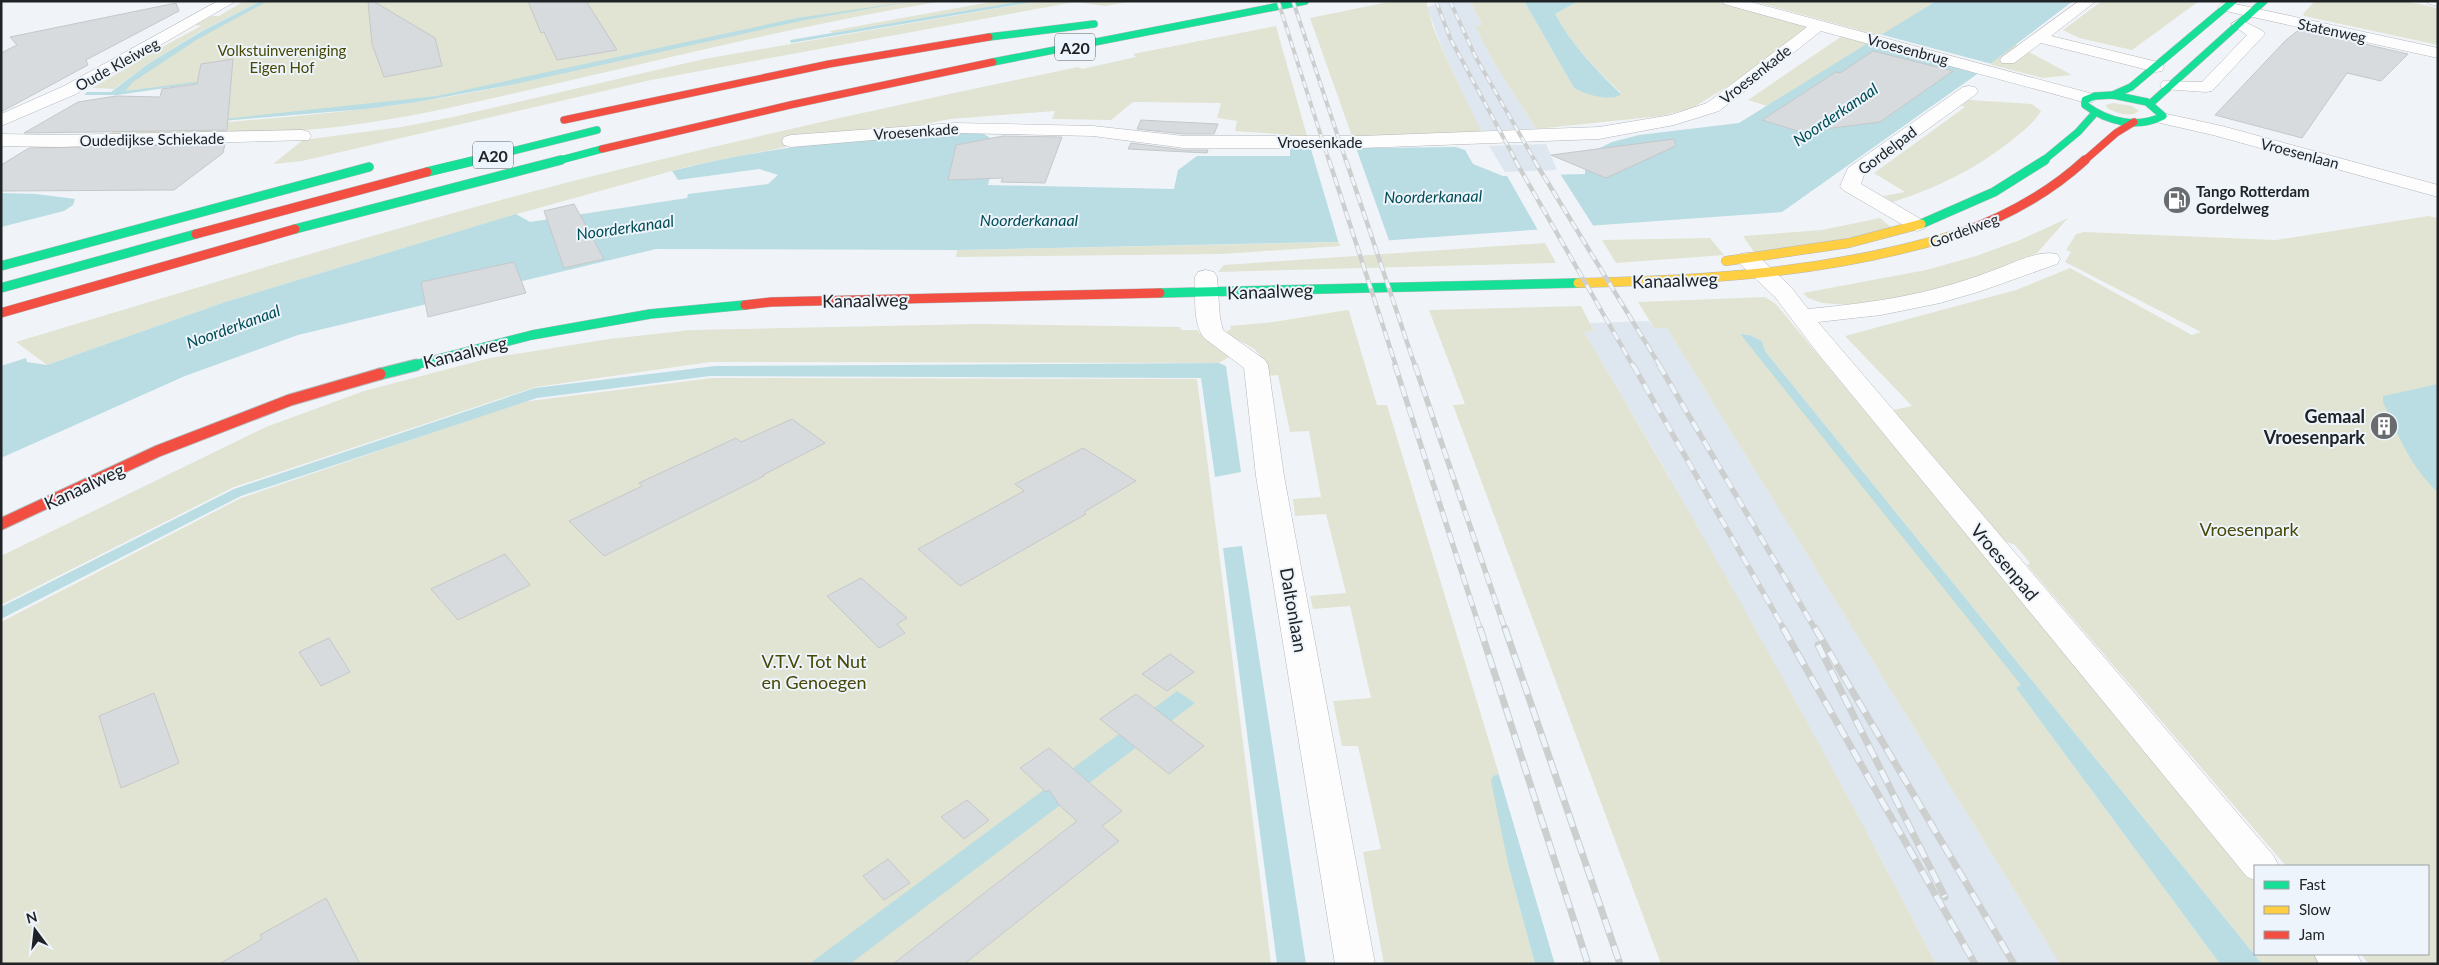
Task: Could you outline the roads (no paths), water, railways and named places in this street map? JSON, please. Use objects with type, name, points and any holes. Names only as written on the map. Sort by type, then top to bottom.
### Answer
[{"type":"main road","name":"A20","points":[[1,313],[321,221],[609,147],[854,91],[1305,1]]},
{"type":"main road","points":[[2091,105],[2134,122],[2152,122],[2170,85],[2264,1]]},
{"type":"main road","points":[[2091,105],[2129,88],[2230,4]]},
{"type":"main road","name":"A20","points":[[556,122],[840,62],[1000,34],[1098,23],[890,66]]},
{"type":"main road","points":[[2113,95],[2156,111]]},
{"type":"main road","name":"Gordelweg","points":[[1748,259],[1828,246],[1917,225],[1976,202],[2031,172],[2060,149],[2091,105]]},
{"type":"main road","name":"Gordelweg","points":[[1766,276],[1832,265],[1906,249],[1963,232],[1993,220],[2047,192],[2073,172],[2118,130],[2134,122]]},
{"type":"main road","name":"A20","points":[[1,288],[362,188],[611,127]]},
{"type":"main road","points":[[1,266],[379,164]]},
{"type":"main road","name":"Kanaalweg","points":[[1710,262],[1748,259]]},
{"type":"main road","name":"Kanaalweg","points":[[1,524],[158,451],[290,400],[419,363],[532,335],[650,314],[771,302],[1206,281],[1668,281],[1766,276]]},
{"type":"main road","points":[[610,309],[656,302]]},
{"type":"main road","name":"Kanaalweg","points":[[130,451],[283,390],[349,371]]},
{"type":"street","name":"Oude Kleiweg","points":[[1,121],[70,90],[229,1]]},
{"type":"street","name":"Vroesenbrug","points":[[1729,1],[1990,72],[2091,105]]},
{"type":"street","points":[[2008,60],[2089,1]]},
{"type":"street","points":[[2434,1],[2438,2]]},
{"type":"street","name":"Statenweg","points":[[2230,4],[2252,12],[2438,53]]},
{"type":"street","points":[[2170,85],[2206,87],[2257,34],[2239,24]]},
{"type":"street","name":"Vroesenkade","points":[[791,141],[955,128],[1093,132],[1184,142],[1361,142],[1599,133],[1674,120],[1713,107],[1818,25]]},
{"type":"street","points":[[2038,38],[2156,67]]},
{"type":"street","name":"Gordelpad","points":[[1917,225],[1870,200],[1850,186],[1855,172],[1969,91]]},
{"type":"street","name":"Vroesenlaan","points":[[2156,111],[2216,130],[2438,191]]},
{"type":"street","name":"Oudedijkse Schiekade","points":[[1,140],[58,141],[302,136]]},
{"type":"street","name":"Vroesenpad","points":[[1748,259],[1783,292],[1824,346],[2259,865]]},
{"type":"street","points":[[1802,317],[1874,309],[1961,291],[2034,262],[2049,259]]},
{"type":"street","name":"Daltonlaan","points":[[1206,281],[1208,318],[1212,333],[1256,364],[1270,476],[1355,964]]},
{"type":"water","points":[[261,1],[268,1],[198,39],[133,82],[125,91],[203,81],[199,119],[205,121],[437,96],[797,18],[913,1],[810,19],[515,84],[417,102],[366,109],[197,123],[194,122],[199,83],[118,95],[84,95],[87,92],[111,92],[148,64],[202,31]]},
{"type":"water","points":[[1022,1],[1039,1],[791,43],[790,40]]},
{"type":"water","points":[[1524,1],[1579,1],[1555,14],[1585,57],[1621,94],[1617,97],[1605,98],[1574,88]]},
{"type":"water","name":"Noorderkanaal","points":[[1936,1],[2073,1],[1973,77],[1782,212],[1380,241],[957,250],[656,249],[298,335],[185,376],[1,458],[1,366],[26,358],[27,362],[47,365],[225,302],[516,214],[530,222],[687,198],[688,194],[768,184],[778,175],[759,169],[678,180],[672,171],[709,162],[819,144],[968,132],[984,134],[998,143],[988,185],[1174,189],[1178,170],[1197,156],[1290,156],[1290,149],[1456,147],[1465,150],[1473,164],[1503,176],[1585,174],[1585,155],[1612,142],[1639,135],[1739,123]]},
{"type":"water","points":[[1,193],[36,194],[75,199],[73,205],[64,211],[1,227]]},
{"type":"water","points":[[1740,334],[1750,335],[1762,341],[1765,351],[2262,964],[2220,964],[2016,688],[2021,685]]},
{"type":"water","points":[[1219,363],[1226,366],[1241,472],[1215,477],[1201,378],[710,376],[537,398],[241,496],[1,619],[1,607],[234,489],[535,388],[715,366]]},
{"type":"water","points":[[2438,384],[2438,492],[2428,483],[2406,450],[2383,402],[2383,396]]},
{"type":"water","points":[[1242,546],[1306,964],[1277,964],[1223,548]]},
{"type":"water","points":[[1177,691],[1195,703],[850,964],[809,964]]},
{"type":"water","points":[[1499,774],[1555,964],[1535,964],[1509,868],[1491,781],[1493,776]]},
{"type":"railway","points":[[1278,1],[1329,161]]},
{"type":"railway","points":[[1293,1],[1346,161]]},
{"type":"railway","points":[[1436,1],[1450,38],[1516,161]]},
{"type":"railway","points":[[1450,1],[1475,56],[1535,161]]},
{"type":"railway","points":[[1329,160],[1396,366]]},
{"type":"railway","points":[[1346,160],[1415,366]]},
{"type":"railway","points":[[1515,160],[1633,366]]},
{"type":"railway","points":[[1534,160],[1660,366]]},
{"type":"railway","points":[[1395,365],[1480,629]]},
{"type":"railway","points":[[1415,365],[1505,629]]},
{"type":"railway","points":[[1633,365],[1784,629]]},
{"type":"railway","points":[[1659,365],[1815,629]]},
{"type":"railway","points":[[1480,628],[1588,964]]},
{"type":"railway","points":[[1505,628],[1620,964]]},
{"type":"railway","points":[[1783,628],[1975,964]]},
{"type":"railway","points":[[1815,628],[2014,964]]},
{"type":"railway","points":[[1818,645],[1945,897]]},
{"type":"place","name":"Tango Rotterdam Gordelweg","points":[[2177,200]]},
{"type":"place","name":"Gemaal Vroesenpark","points":[[2384,426]]},
{"type":"park label","name":"Volkstuinvereniging Eigen Hof","points":[[282,58]]},
{"type":"park label","name":"Vroesenpark","points":[[2249,529]]},
{"type":"park label","name":"V.T.V. Tot Nut en Genoegen","points":[[814,671]]}]
